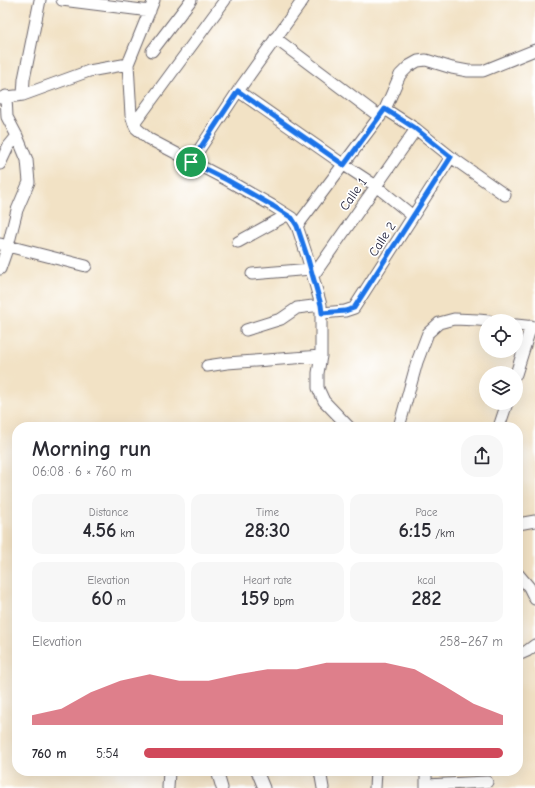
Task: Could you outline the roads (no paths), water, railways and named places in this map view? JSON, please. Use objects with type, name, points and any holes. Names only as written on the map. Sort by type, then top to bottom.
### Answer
[{"type":"street","points":[[22,95],[40,0]]},
{"type":"street","points":[[62,0],[150,11]]},
{"type":"street","points":[[154,0],[128,64],[130,111],[134,124],[139,131],[149,139],[234,184],[292,218],[297,226],[322,309],[320,356],[317,379],[318,388],[324,401],[344,422]]},
{"type":"street","points":[[152,51],[191,0]]},
{"type":"street","points":[[134,124],[225,0]]},
{"type":"street","points":[[191,162],[238,91],[303,0]]},
{"type":"street","points":[[275,38],[382,113],[416,129],[451,157],[505,195]]},
{"type":"street","points":[[297,226],[382,113],[400,75],[409,66],[418,61],[426,60],[452,68],[468,71],[483,71],[535,50]]},
{"type":"street","points":[[0,269],[4,245],[29,182],[27,160],[7,117],[3,97],[22,95],[89,70],[128,64]]},
{"type":"street","points":[[238,91],[376,186],[413,216]]},
{"type":"street","name":"Calle 1","points":[[312,273],[416,129]]},
{"type":"street","points":[[0,164],[8,147],[17,136]]},
{"type":"street","name":"Calle 2","points":[[246,330],[281,319],[296,308],[345,311],[354,308],[451,157]]},
{"type":"street","points":[[238,242],[287,215]]},
{"type":"street","points":[[4,245],[86,266]]},
{"type":"street","points":[[252,274],[312,273]]},
{"type":"street","points":[[400,422],[417,362],[428,333],[439,323],[454,319],[479,320]]},
{"type":"street","points":[[519,366],[533,326],[523,325]]},
{"type":"street","points":[[207,366],[227,363],[320,356]]},
{"type":"street","points":[[501,422],[505,410]]},
{"type":"street","points":[[523,523],[535,521]]},
{"type":"street","points":[[523,579],[530,587],[535,599]]},
{"type":"street","points":[[523,653],[535,645]]},
{"type":"street","points":[[168,788],[169,776]]},
{"type":"street","points":[[218,776],[222,788]]},
{"type":"street","points":[[260,776],[264,788]]},
{"type":"street","points":[[321,776],[323,788]]},
{"type":"street","points":[[375,788],[376,776]]},
{"type":"street","points":[[426,776],[426,787],[486,785]]}]
